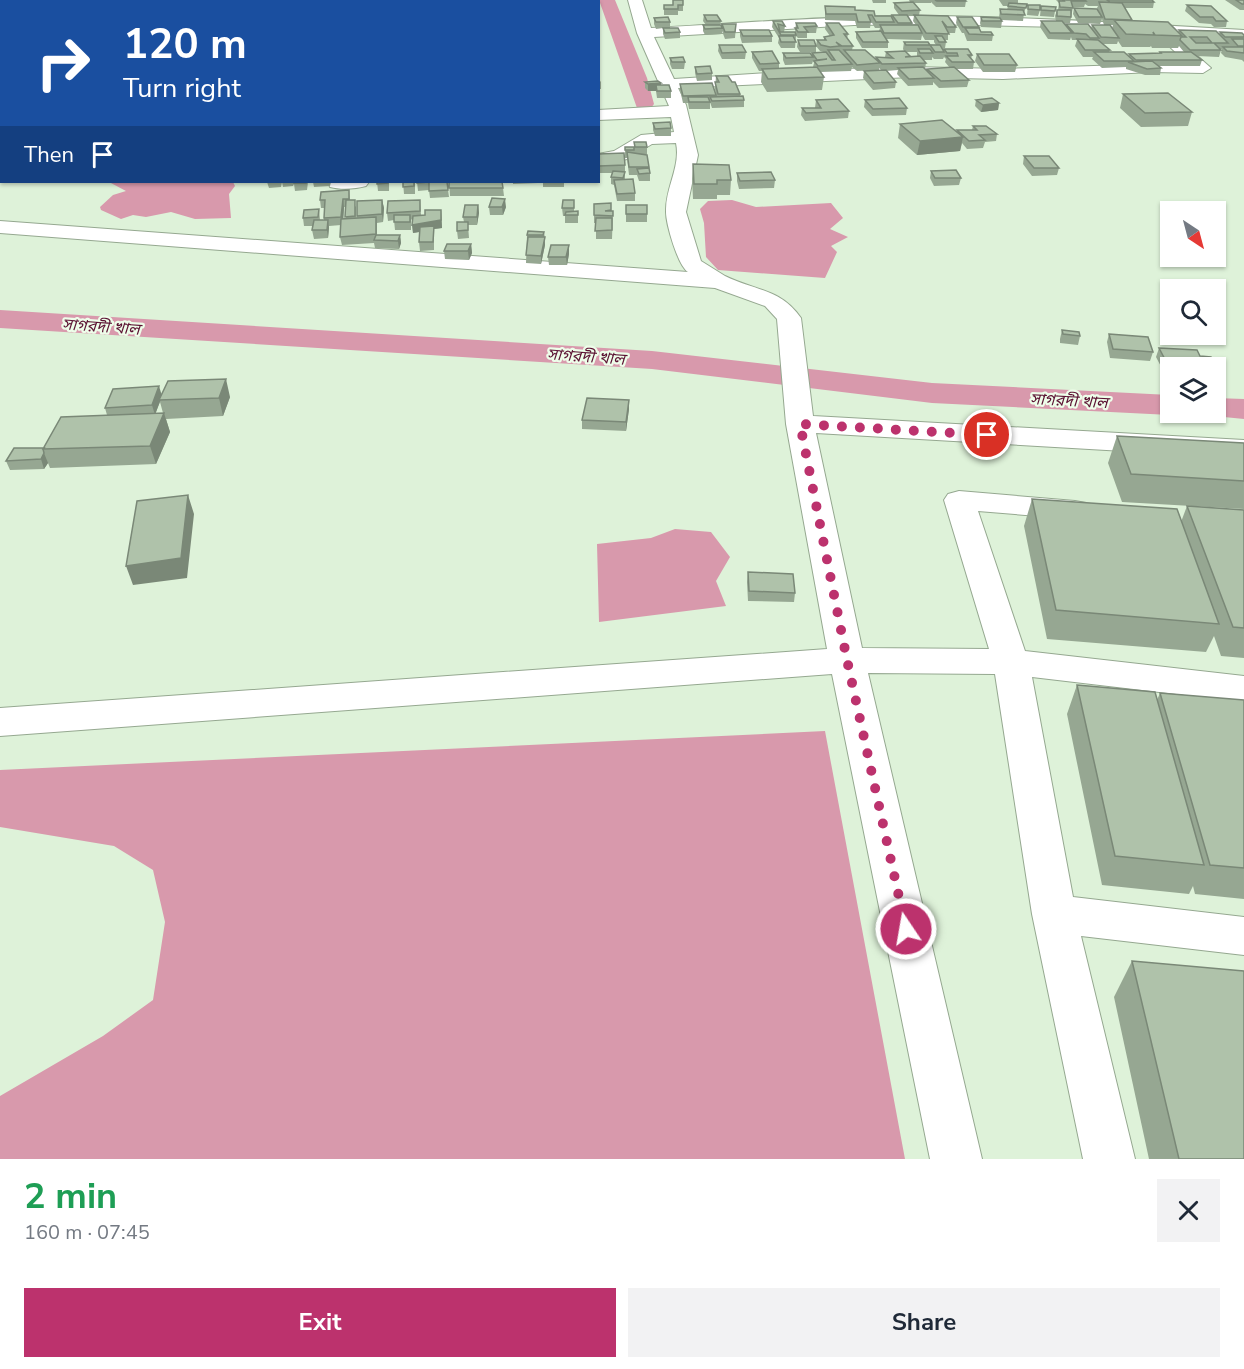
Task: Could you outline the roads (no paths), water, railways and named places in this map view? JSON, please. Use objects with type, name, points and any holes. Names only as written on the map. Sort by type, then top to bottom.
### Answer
[{"type":"street","points":[[635,0],[645,33],[678,111],[688,155],[676,212],[691,264],[718,281],[773,301],[789,318],[800,418],[847,660],[956,1159]]},
{"type":"street","points":[[988,7],[997,22]]},
{"type":"street","points":[[825,8],[832,23]]},
{"type":"street","points":[[645,33],[684,33],[832,23],[903,27],[933,20],[1244,35]]},
{"type":"street","points":[[666,84],[767,77],[930,73],[1003,74],[1152,67],[1203,68],[1179,47],[1190,32]]},
{"type":"street","points":[[918,52],[930,73]]},
{"type":"street","points":[[600,115],[678,111]]},
{"type":"street","points":[[600,160],[620,155],[648,139],[684,137]]},
{"type":"street","points":[[0,227],[718,281]]},
{"type":"street","points":[[800,418],[1244,449]]},
{"type":"street","points":[[1101,512],[958,500],[1011,662],[1054,914],[1109,1159]]},
{"type":"street","points":[[0,722],[847,660],[1011,662],[1244,689]]},
{"type":"street","points":[[1054,914],[1244,936]]},
{"type":"waterway","points":[[607,0],[637,78],[644,104]]},
{"type":"waterway","name":"সাগরদী খাল","points":[[0,319],[652,360],[932,393],[1160,404]]},
{"type":"waterway","name":"সাগরদী খাল","points":[[1226,408],[1244,409]]}]
